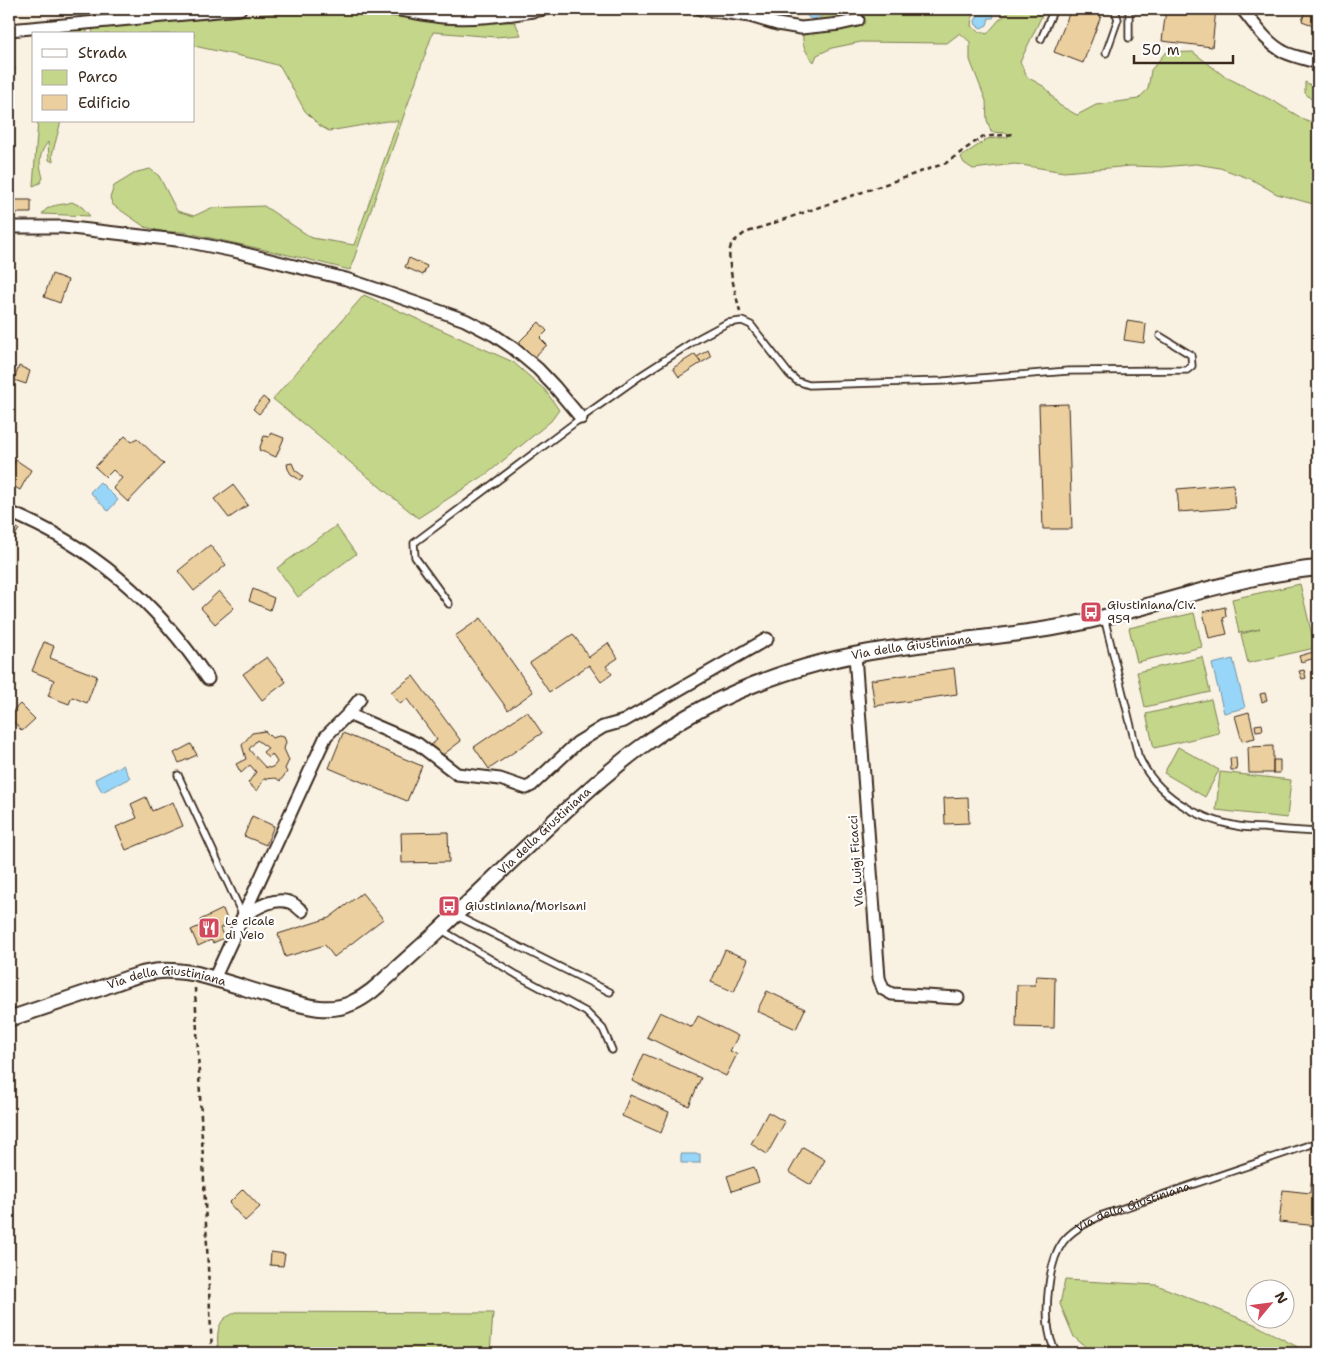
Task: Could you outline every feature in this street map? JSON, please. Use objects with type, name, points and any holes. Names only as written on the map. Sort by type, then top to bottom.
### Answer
[{"type":"street","points":[[9,30],[240,9]]},
{"type":"street","points":[[392,9],[442,17],[475,18],[544,9]]},
{"type":"street","points":[[701,9],[750,16],[777,24],[801,28],[858,20]]},
{"type":"street","points":[[1242,9],[1276,48],[1318,63]]},
{"type":"street","points":[[9,227],[63,227],[185,241],[218,247],[346,279],[379,290],[465,320],[494,335],[538,369],[581,418]]},
{"type":"street","points":[[9,512],[70,542],[129,586],[155,611],[190,652],[208,679]]},
{"type":"street","name":"Via della Giustiniana","points":[[9,1019],[144,973],[167,970],[214,979],[308,1006],[324,1008],[341,1007],[367,994],[440,929],[566,810],[629,756],[684,718],[713,703],[765,680],[800,668],[855,655],[1039,631],[1104,617],[1257,578],[1318,568]]},
{"type":"street","points":[[348,714],[418,744],[457,774],[500,779],[526,788],[532,785],[577,742],[604,727],[624,722],[767,639]]},
{"type":"street","name":"Via Luigi Ficacci","points":[[855,655],[879,978],[883,989],[892,994],[958,998]]},
{"type":"street","points":[[214,979],[326,736],[360,699]]},
{"type":"street","points":[[243,916],[277,900],[290,902],[302,911]]},
{"type":"lane","points":[[1041,39],[1054,9]]},
{"type":"lane","points":[[1106,53],[1118,19],[1116,11],[1113,9]]},
{"type":"lane","points":[[1129,9],[1130,38]]},
{"type":"lane","points":[[449,604],[415,557],[414,543],[640,376],[699,338],[728,322],[742,321],[751,325],[789,374],[797,382],[810,385],[943,381],[1068,371],[1187,370],[1192,366],[1191,355],[1160,336]]},
{"type":"lane","points":[[1104,617],[1138,755],[1142,766],[1156,784],[1183,806],[1196,813],[1225,823],[1238,826],[1318,832]]},
{"type":"lane","points":[[178,775],[243,916]]},
{"type":"lane","points":[[455,915],[610,992]]},
{"type":"lane","points":[[440,929],[517,975],[586,1012],[603,1029],[612,1050]]},
{"type":"lane","name":"Via della Giustiniana","points":[[1057,1353],[1047,1322],[1050,1274],[1062,1243],[1070,1234],[1100,1216],[1318,1142]]},
{"type":"path","points":[[742,321],[729,258],[730,247],[735,240],[745,233],[946,163],[982,137],[1014,134]]},
{"type":"path","points":[[194,974],[212,1353]]},
{"type":"green space","points":[[827,9],[973,9],[971,26],[987,34],[999,20],[1013,9],[1045,9],[1020,62],[1027,77],[1045,87],[1059,105],[1077,115],[1096,105],[1138,99],[1148,89],[1151,70],[1165,53],[1193,52],[1224,76],[1275,102],[1308,122],[1318,118],[1318,204],[1277,194],[1251,179],[1220,168],[1196,164],[1162,167],[1131,166],[1064,172],[1015,164],[973,169],[964,163],[961,157],[987,139],[1008,137],[1007,133],[991,132],[987,120],[986,101],[970,60],[970,42],[960,33],[947,43],[861,42],[832,48],[817,55],[814,62],[805,48],[803,33]]},
{"type":"green space","points":[[363,11],[422,20],[515,22],[521,35],[495,37],[433,32],[350,270],[183,232],[165,232],[145,227],[113,205],[110,198],[114,186],[137,172],[150,169],[159,176],[177,211],[194,216],[211,208],[264,206],[312,238],[354,245],[398,121],[387,121],[329,131],[320,126],[305,111],[280,66],[195,46],[195,32],[93,32],[92,29],[278,13]]},
{"type":"green space","points":[[83,27],[87,29],[87,32],[56,32]]},
{"type":"green space","points":[[1305,82],[1318,89],[1318,106],[1305,93]]},
{"type":"green space","points":[[38,122],[61,122],[52,155],[53,161],[49,160],[48,142],[42,151],[40,159],[43,178],[40,183],[33,186]]},
{"type":"green space","points":[[72,202],[82,207],[90,216],[42,214],[52,206]]},
{"type":"green space","points":[[364,295],[513,362],[545,390],[559,410],[551,421],[488,473],[418,518],[273,399]]},
{"type":"green space","points":[[336,526],[356,554],[298,597],[277,568]]},
{"type":"green space","points":[[1300,584],[1315,648],[1248,663],[1241,634],[1260,629],[1239,633],[1232,599]]},
{"type":"green space","points":[[1194,613],[1202,647],[1137,662],[1129,628]]},
{"type":"green space","points":[[1202,657],[1210,692],[1145,707],[1137,672]]},
{"type":"green space","points":[[1211,699],[1219,733],[1154,748],[1146,714]]},
{"type":"green space","points":[[1178,747],[1219,770],[1205,797],[1164,773]]},
{"type":"green space","points":[[1220,772],[1291,780],[1287,818],[1216,810]]},
{"type":"green space","points":[[1065,1280],[1157,1285],[1244,1320],[1244,1330],[1265,1330],[1309,1353],[1093,1353],[1074,1337],[1060,1304]]},
{"type":"green space","points":[[236,1312],[493,1313],[490,1353],[218,1353],[220,1326],[225,1318]]},
{"type":"water","points":[[805,9],[822,9],[819,16],[811,19],[806,14]]},
{"type":"water","points":[[981,9],[993,14],[994,17],[989,18],[987,25],[981,28],[976,25],[975,21]]},
{"type":"water","points":[[100,482],[118,500],[108,511],[90,492]]},
{"type":"water","points":[[1233,659],[1245,708],[1224,713],[1212,664]]},
{"type":"water","points":[[123,765],[130,778],[102,792],[95,779]]},
{"type":"water","points":[[681,1154],[700,1154],[700,1163],[681,1163]]},
{"type":"building","points":[[1071,9],[1083,9],[1101,16],[1083,63],[1054,52]]},
{"type":"building","points":[[1166,9],[1216,9],[1212,47],[1162,41]]},
{"type":"building","points":[[1306,9],[1318,9],[1318,27],[1302,21]]},
{"type":"building","points":[[9,59],[13,59],[15,71],[9,73]]},
{"type":"building","points":[[9,200],[31,200],[31,213],[9,213]]},
{"type":"building","points":[[409,258],[427,266],[423,275],[405,267]]},
{"type":"building","points":[[52,274],[68,280],[60,303],[44,297]]},
{"type":"building","points":[[1127,321],[1146,324],[1144,343],[1124,340]]},
{"type":"building","points":[[539,322],[547,331],[540,338],[547,345],[534,357],[519,342]]},
{"type":"building","points":[[708,350],[711,357],[701,363],[697,357]]},
{"type":"building","points":[[695,354],[701,363],[679,377],[673,368]]},
{"type":"building","points":[[19,366],[30,371],[26,384],[14,380]]},
{"type":"building","points":[[263,397],[269,402],[259,414],[253,409]]},
{"type":"building","points":[[1068,404],[1072,529],[1043,529],[1039,405]]},
{"type":"building","points":[[271,433],[284,438],[276,457],[259,450],[264,436],[269,437]]},
{"type":"building","points":[[125,436],[132,442],[137,438],[164,464],[128,502],[113,488],[122,478],[113,470],[106,477],[95,467]]},
{"type":"building","points":[[16,460],[31,470],[20,490],[11,485],[13,481],[9,479],[9,473]]},
{"type":"building","points":[[292,463],[295,470],[303,476],[300,480],[291,474],[288,469],[287,464]]},
{"type":"building","points":[[1233,484],[1235,508],[1179,512],[1177,489]]},
{"type":"building","points":[[233,485],[248,505],[229,518],[214,499]]},
{"type":"building","points":[[9,525],[19,529],[16,534],[9,531]]},
{"type":"building","points":[[9,533],[16,536],[14,540],[9,538]]},
{"type":"building","points":[[210,545],[226,565],[194,591],[178,571]]},
{"type":"building","points":[[253,589],[274,598],[270,610],[249,601]]},
{"type":"building","points":[[219,591],[234,608],[215,624],[201,608]]},
{"type":"building","points":[[1225,607],[1226,617],[1223,618],[1227,634],[1209,638],[1203,612]]},
{"type":"building","points":[[481,618],[533,692],[508,710],[455,636]]},
{"type":"building","points":[[573,634],[589,657],[608,643],[618,658],[606,666],[612,674],[601,682],[589,665],[549,692],[530,663]]},
{"type":"building","points":[[44,642],[54,646],[50,658],[97,676],[87,703],[72,697],[69,704],[48,696],[54,680],[32,671]]},
{"type":"building","points":[[1313,652],[1315,658],[1301,662],[1299,656]]},
{"type":"building","points":[[267,657],[286,682],[262,700],[243,674]]},
{"type":"building","points":[[954,668],[957,694],[875,706],[871,680]]},
{"type":"building","points":[[1304,670],[1306,678],[1302,679],[1299,671]]},
{"type":"building","points":[[413,676],[461,741],[440,757],[431,745],[437,740],[407,699],[400,704],[391,692]]},
{"type":"building","points":[[1265,693],[1267,700],[1262,702],[1260,694]]},
{"type":"building","points":[[20,704],[35,719],[22,731],[9,717],[9,714]]},
{"type":"building","points":[[527,711],[542,733],[489,769],[474,747]]},
{"type":"building","points":[[1249,712],[1255,738],[1242,741],[1235,716]]},
{"type":"building","points":[[1262,724],[1263,730],[1256,731],[1255,725]]},
{"type":"building","points":[[265,731],[272,738],[284,737],[286,742],[284,749],[289,760],[285,769],[287,772],[280,781],[276,778],[264,779],[257,791],[248,783],[256,772],[250,765],[241,773],[236,764],[246,759],[242,745],[252,733]],"holes":[[[257,740],[268,748],[263,752],[268,758],[272,754],[277,762],[270,768],[265,767],[249,749]]]},
{"type":"building","points":[[343,733],[422,766],[407,801],[329,768]]},
{"type":"building","points":[[191,744],[197,755],[179,763],[174,753]]},
{"type":"building","points":[[1273,746],[1273,773],[1249,773],[1248,747]]},
{"type":"building","points":[[1230,758],[1236,758],[1237,770],[1231,770]]},
{"type":"building","points":[[1273,760],[1280,760],[1280,773],[1273,773]]},
{"type":"building","points":[[146,797],[152,811],[173,802],[183,826],[126,850],[116,827],[137,818],[131,804]]},
{"type":"building","points":[[968,797],[969,823],[945,824],[944,798]]},
{"type":"building","points":[[252,816],[274,826],[266,845],[244,836]]},
{"type":"building","points":[[448,832],[449,862],[402,863],[401,833]]},
{"type":"building","points":[[362,893],[383,919],[334,957],[325,945],[285,957],[278,934],[329,918]]},
{"type":"building","name":"Le cicale di Veio","points":[[223,909],[228,922],[222,924],[224,927],[220,928],[224,938],[213,943],[211,940],[198,946],[191,930],[202,925],[200,920]]},
{"type":"building","points":[[725,950],[748,959],[734,992],[711,982]]},
{"type":"building","points":[[1036,976],[1055,977],[1054,1028],[1016,1027],[1017,985],[1035,985]]},
{"type":"building","points":[[767,991],[805,1009],[796,1029],[757,1011]]},
{"type":"building","points":[[660,1012],[692,1027],[698,1016],[738,1036],[730,1051],[737,1054],[726,1076],[647,1037]]},
{"type":"building","points":[[644,1054],[701,1078],[689,1106],[632,1081]]},
{"type":"building","points":[[630,1095],[669,1112],[661,1133],[622,1116]]},
{"type":"building","points":[[768,1112],[785,1122],[767,1154],[751,1144]]},
{"type":"building","points":[[803,1147],[825,1160],[811,1185],[789,1172]]},
{"type":"building","points":[[754,1167],[759,1182],[732,1191],[727,1176]]},
{"type":"building","points":[[1312,1175],[1318,1176],[1318,1226],[1279,1222],[1283,1190],[1310,1193]]},
{"type":"building","points":[[243,1189],[260,1207],[245,1221],[229,1203]]},
{"type":"building","points":[[271,1252],[285,1254],[283,1266],[270,1265]]},
{"type":"place","name":"Giustiniana/Civ. 959","points":[[1091,612]]},
{"type":"place","name":"Giustiniana/Morisani","points":[[449,906]]},
{"type":"place","name":"Le cicale di Veio","points":[[209,928]]}]
